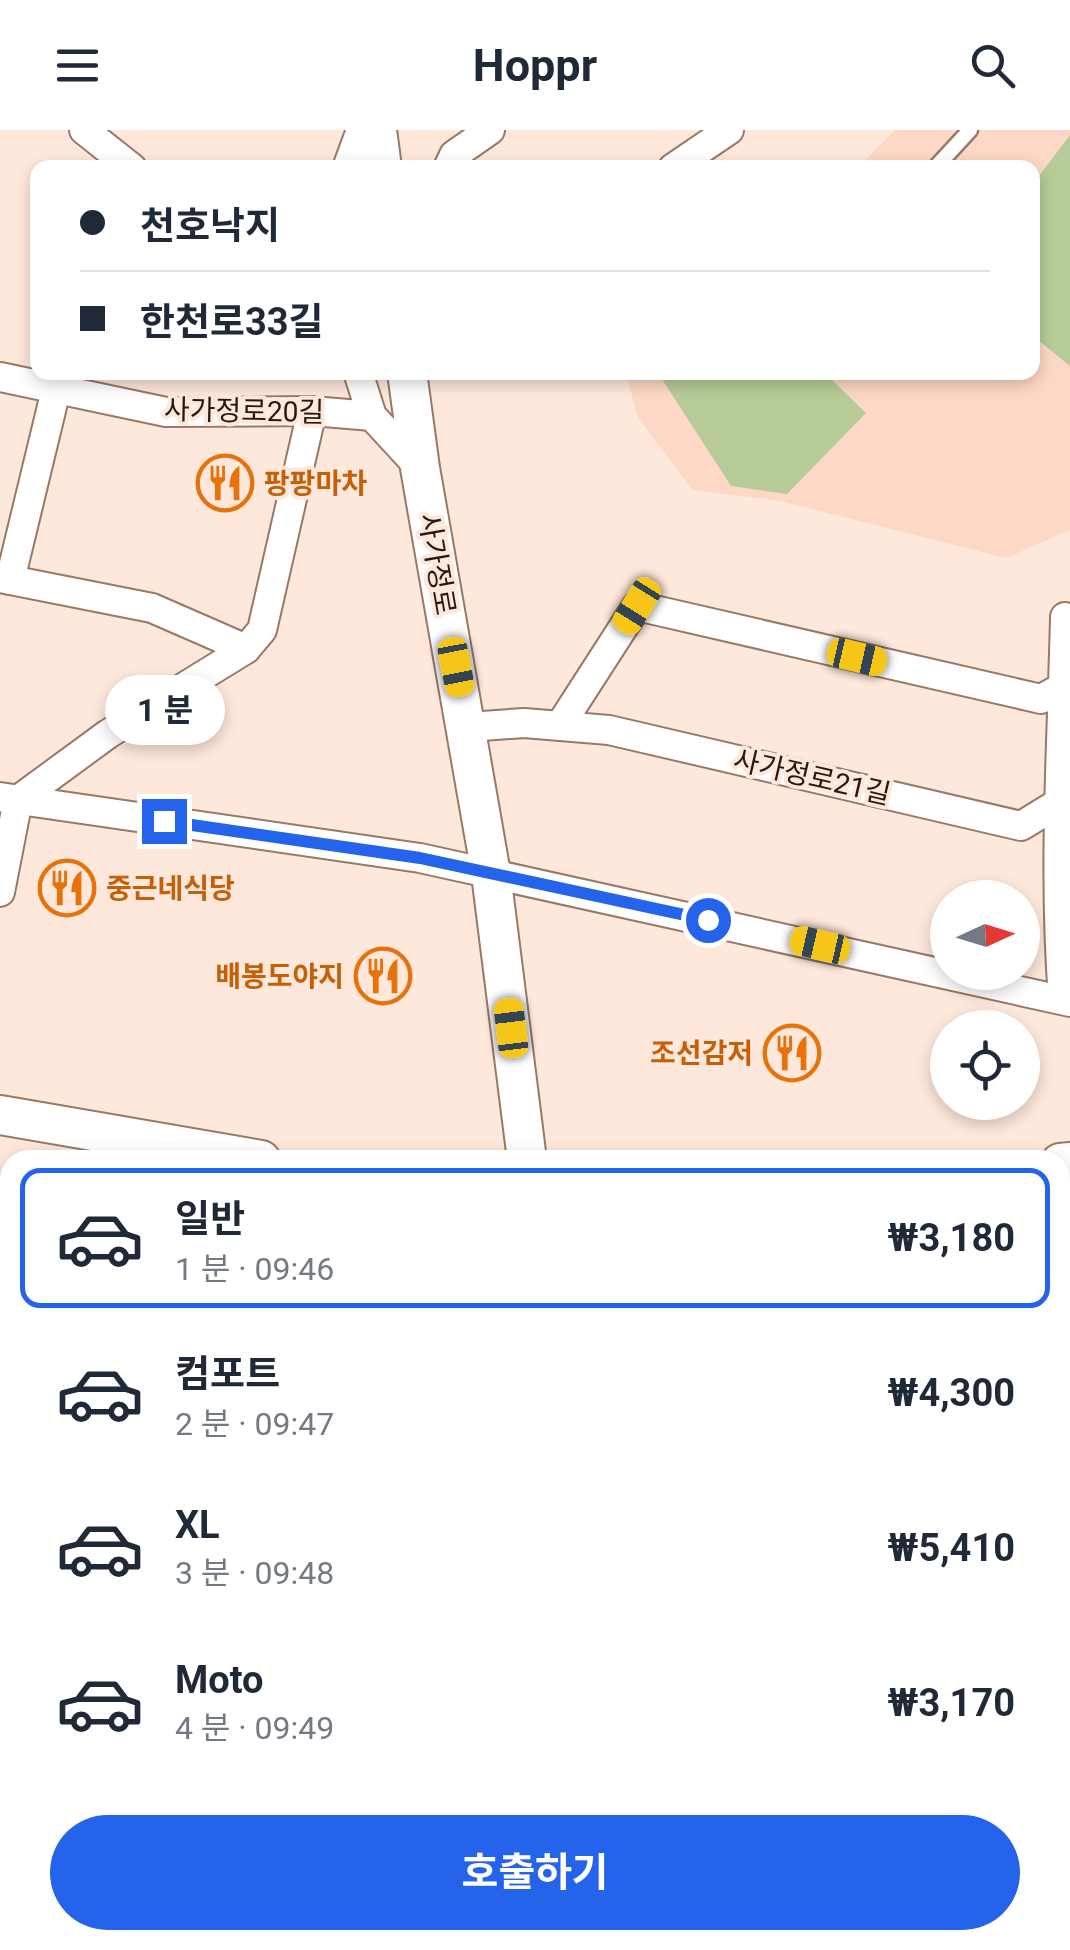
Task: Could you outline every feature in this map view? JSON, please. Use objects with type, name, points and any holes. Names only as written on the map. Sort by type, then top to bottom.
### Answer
[{"type":"main road","points":[[377,130],[381,160]]},
{"type":"main road","name":"사가정로","points":[[408,380],[491,874],[526,1150]]},
{"type":"main road","points":[[0,1115],[203,1150]]},
{"type":"street","points":[[84,130],[122,160]]},
{"type":"street","points":[[350,160],[362,130]]},
{"type":"street","points":[[452,160],[490,130]]},
{"type":"street","points":[[686,160],[729,130]]},
{"type":"street","name":"사가정로20길","points":[[0,377],[166,412],[372,416]]},
{"type":"street","points":[[361,380],[372,416],[420,468]]},
{"type":"street","points":[[56,390],[5,579],[152,608],[246,648]]},
{"type":"street","points":[[9,799],[246,648],[262,630],[312,412]]},
{"type":"street","points":[[562,724],[637,606],[1041,699],[1067,685]]},
{"type":"street","points":[[9,799],[401,856],[1066,1000],[1065,617]]},
{"type":"street","name":"사가정로21길","points":[[468,727],[524,722],[609,730],[1021,826],[1063,803]]},
{"type":"street","points":[[0,892],[9,799]]},
{"type":"lane","points":[[942,160],[970,130]]},
{"type":"shaded area","points":[[895,130],[1070,130],[1070,530],[1006,558],[780,501],[693,490],[638,418],[628,380],[1040,380],[1040,160],[866,160]]},
{"type":"green space","points":[[1070,135],[1070,366],[1040,342],[1040,175]]},
{"type":"green space","points":[[663,380],[832,380],[866,413],[787,494],[731,486]]},
{"type":"place","name":"팡팡마차","points":[[225,483]]},
{"type":"place","name":"중근네식당","points":[[67,888]]},
{"type":"place","name":"배봉도야지","points":[[383,976]]},
{"type":"place","name":"조선감저","points":[[792,1053]]},
{"type":"route","points":[[164,821],[420,858],[708,920]]}]
